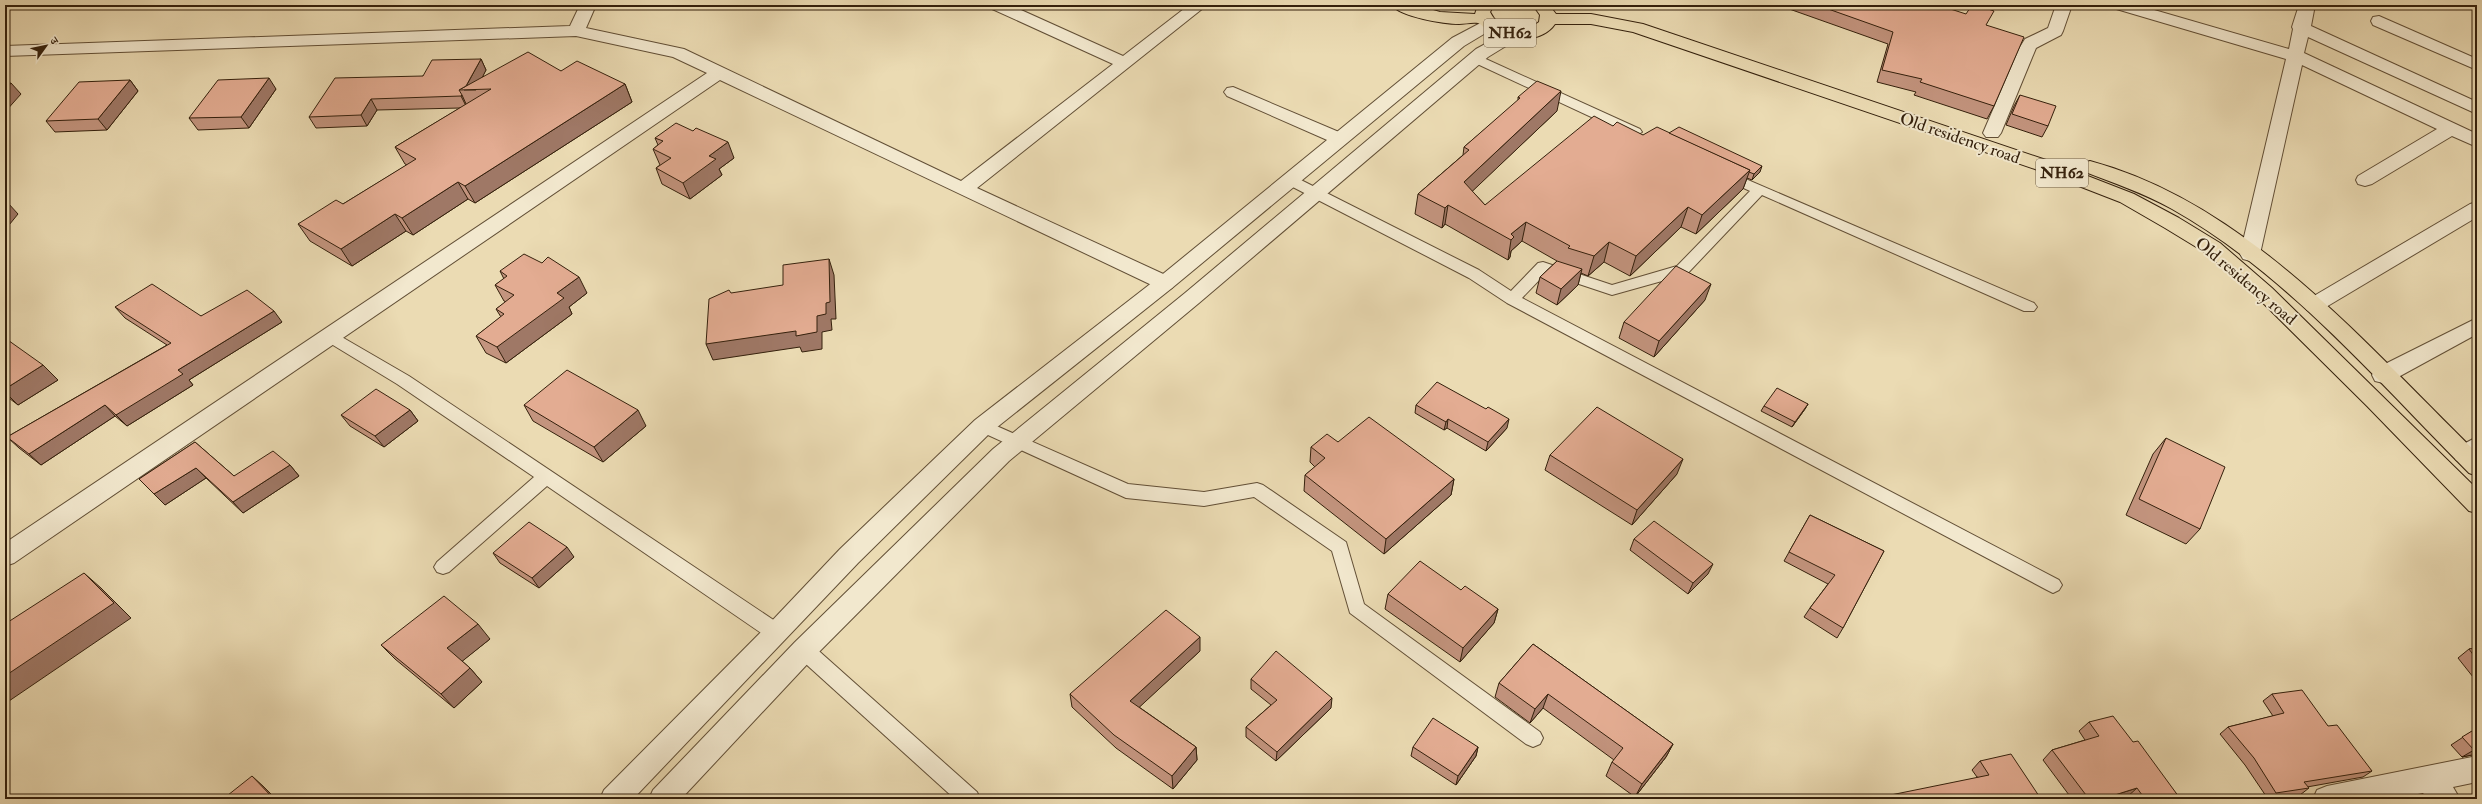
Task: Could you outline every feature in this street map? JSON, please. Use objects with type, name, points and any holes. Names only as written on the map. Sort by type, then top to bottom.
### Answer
[{"type":"highway","name":"NH62","points":[[1400,5],[1439,18],[1451,20],[1485,13]]},
{"type":"highway","name":"NH62","points":[[1455,5],[1485,13],[1499,31],[1513,34],[1538,32],[1546,26],[1545,9]]},
{"type":"highway","name":"Old residency road","points":[[1599,5],[1992,133],[2141,186],[2189,211],[2250,254],[2314,305],[2383,375],[2473,456]]},
{"type":"highway","name":"Old residency road","points":[[1545,9],[1637,28],[2035,162],[2127,198],[2213,248],[2265,293],[2375,400],[2477,504]]},
{"type":"street","points":[[576,31],[588,5]]},
{"type":"street","points":[[996,5],[1124,63]]},
{"type":"street","points":[[963,189],[1199,5]]},
{"type":"street","points":[[1992,133],[2028,47],[2031,43],[2055,30],[2064,5]]},
{"type":"street","points":[[2119,5],[2296,56],[2477,142]]},
{"type":"street","points":[[2250,254],[2296,56],[2300,27],[2307,5]]},
{"type":"street","points":[[614,799],[777,633],[849,556],[983,426],[1165,283],[1458,42],[1485,13]]},
{"type":"street","points":[[2379,21],[2477,64]]},
{"type":"street","points":[[2300,27],[2477,109]]},
{"type":"street","points":[[5,51],[576,31],[678,53],[963,189],[1165,283]]},
{"type":"street","points":[[663,799],[804,650],[1017,442],[1192,298],[1477,59],[1513,34]]},
{"type":"street","points":[[5,556],[328,335],[385,299],[719,73]]},
{"type":"street","points":[[1233,92],[1340,139]]},
{"type":"street","points":[[2365,180],[2451,129]]},
{"type":"street","points":[[2314,305],[2477,208]]},
{"type":"street","points":[[2383,375],[2477,325]]},
{"type":"street","points":[[2328,799],[2477,769]]},
{"type":"street","points":[[2428,778],[2446,799]]},
{"type":"lane","points":[[1477,59],[1650,140]]},
{"type":"lane","points":[[1715,170],[2029,307]]},
{"type":"lane","points":[[1290,180],[1474,274],[1512,299],[2053,585]]},
{"type":"lane","points":[[1512,299],[1543,267],[1612,290],[1682,270],[1759,190]]},
{"type":"lane","points":[[328,335],[403,380],[545,478],[777,633]]},
{"type":"lane","points":[[983,426],[1126,491],[1204,499],[1257,490],[1340,547],[1356,608],[1533,738]]},
{"type":"lane","points":[[443,567],[545,478]]},
{"type":"lane","points":[[804,650],[970,799]]},
{"type":"building","points":[[1817,5],[1938,5],[1966,14],[1972,5],[1976,5],[1994,11],[1986,25],[2024,37],[1994,106],[1920,82],[1922,79],[1882,70],[1893,32]]},
{"type":"building","points":[[528,52],[561,71],[577,61],[625,84],[465,186],[458,182],[402,218],[395,214],[341,249],[298,224],[336,200],[343,204],[416,159],[395,147],[491,89],[459,90]]},
{"type":"building","points":[[481,59],[466,86],[459,90],[462,95],[461,96],[371,99],[361,115],[309,117],[335,78],[423,76],[432,60]]},
{"type":"building","points":[[269,78],[241,117],[189,118],[218,80]]},
{"type":"building","points":[[130,80],[98,119],[46,121],[79,82]]},
{"type":"building","points":[[1537,81],[1561,91],[1464,182],[1485,205],[1594,116],[1613,126],[1617,122],[1643,135],[1657,127],[1750,170],[1702,215],[1688,207],[1636,256],[1609,242],[1594,256],[1568,248],[1570,246],[1526,222],[1511,234],[1514,237],[1511,240],[1448,205],[1445,208],[1418,194],[1469,150],[1464,147],[1520,98],[1518,97]]},
{"type":"building","points":[[5,83],[11,83],[5,90]]},
{"type":"building","points":[[2020,95],[2056,106],[2048,126],[2012,114]]},
{"type":"building","points":[[676,123],[693,131],[696,128],[728,142],[709,156],[716,159],[683,183],[656,168],[671,158],[653,149],[663,141],[655,138]]},
{"type":"building","points":[[1679,127],[1762,166],[1754,174],[1749,172],[1750,170],[1669,133]]},
{"type":"building","points":[[524,254],[542,263],[548,257],[579,277],[557,293],[564,298],[497,347],[476,336],[504,314],[496,309],[514,295],[495,285],[507,276],[500,271]]},
{"type":"building","points":[[829,259],[830,302],[826,303],[826,314],[817,316],[817,332],[796,336],[796,331],[706,344],[709,299],[729,290],[731,293],[783,285],[783,265]]},
{"type":"building","points":[[1557,261],[1582,269],[1561,289],[1540,277]]},
{"type":"building","points":[[1676,266],[1711,284],[1659,341],[1624,322]]},
{"type":"building","points":[[152,284],[201,316],[247,290],[274,311],[178,370],[183,374],[116,415],[105,405],[29,454],[7,437],[171,343],[115,307]]},
{"type":"building","points":[[5,338],[43,365],[5,389]]},
{"type":"building","points":[[567,370],[638,410],[594,447],[524,405]]},
{"type":"building","points":[[1437,382],[1486,409],[1488,407],[1509,419],[1488,442],[1448,419],[1446,422],[1416,405]]},
{"type":"building","points":[[1777,388],[1808,404],[1795,422],[1764,406]]},
{"type":"building","points":[[376,389],[410,410],[375,436],[341,415]]},
{"type":"building","points":[[1597,407],[1683,459],[1637,510],[1550,455]]},
{"type":"building","points":[[1369,417],[1454,479],[1386,539],[1305,475],[1325,458],[1311,447],[1327,434],[1338,442]]},
{"type":"building","points":[[2166,438],[2225,467],[2200,529],[2139,499]]},
{"type":"building","points":[[195,442],[234,476],[273,451],[290,465],[233,502],[196,468],[154,494],[139,479]]},
{"type":"building","points":[[1810,515],[1884,551],[1843,628],[1810,608],[1835,575],[1789,552]]},
{"type":"building","points":[[1654,521],[1713,564],[1693,583],[1634,539]]},
{"type":"building","points":[[529,522],[567,547],[532,578],[493,553]]},
{"type":"building","points":[[1420,561],[1461,590],[1465,586],[1498,609],[1463,648],[1388,594]]},
{"type":"building","points":[[84,573],[114,603],[5,676],[5,624]]},
{"type":"building","points":[[444,596],[478,624],[447,648],[470,668],[441,694],[381,645]]},
{"type":"building","points":[[1166,610],[1200,637],[1130,701],[1196,747],[1172,776],[1114,735],[1070,694]]},
{"type":"building","points":[[1533,644],[1673,744],[1642,784],[1612,762],[1623,748],[1548,694],[1535,709],[1499,683]]},
{"type":"building","points":[[2477,648],[2477,660],[2469,649]]},
{"type":"building","points":[[1276,651],[1332,698],[1277,752],[1246,727],[1277,700],[1251,679]]},
{"type":"building","points":[[2302,690],[2328,726],[2337,725],[2372,771],[2304,782],[2309,788],[2276,793],[2254,758],[2228,727],[2284,713],[2272,694]]},
{"type":"building","points":[[2113,716],[2133,742],[2138,741],[2179,797],[2170,799],[2145,799],[2137,788],[2102,799],[2089,799],[2052,750],[2099,736],[2089,722]]},
{"type":"building","points":[[1433,718],[1478,747],[1458,776],[1413,747]]},
{"type":"building","points":[[2477,728],[2477,749],[2474,750],[2462,737]]},
{"type":"building","points":[[2011,754],[2041,799],[1871,799],[1989,775],[1980,761]]},
{"type":"building","points":[[252,776],[272,797],[269,799],[223,799]]}]
